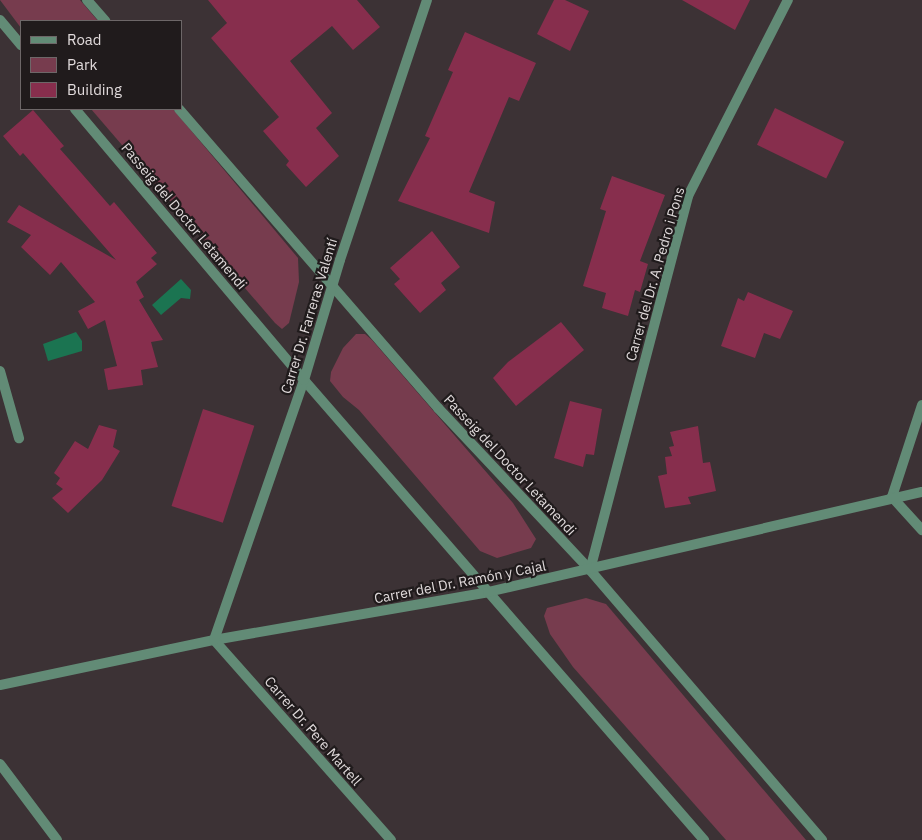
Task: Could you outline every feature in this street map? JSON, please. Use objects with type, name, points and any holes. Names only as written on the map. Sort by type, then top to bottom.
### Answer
[{"type":"street","points":[[87,0],[104,20]]},
{"type":"street","name":"Carrer Dr. Farreras Valentí","points":[[214,640],[304,380],[332,288],[427,0]]},
{"type":"street","name":"Carrer del Dr. A. Pedro i Pons","points":[[590,570],[688,196],[788,0]]},
{"type":"street","points":[[0,20],[20,44]]},
{"type":"street","name":"Passeig del Doctor Letamendi","points":[[76,110],[304,380],[704,840]]},
{"type":"street","name":"Passeig del Doctor Letamendi","points":[[180,110],[332,288],[438,408],[590,570],[822,840]]},
{"type":"street","points":[[0,371],[19,438]]},
{"type":"street","points":[[922,405],[892,497],[922,530]]},
{"type":"street","name":"Carrer del Dr. Ramón y Cajal","points":[[0,685],[214,640],[488,592],[590,570],[892,497],[922,492]]},
{"type":"street","name":"Carrer Dr. Pere Martell","points":[[214,640],[391,840]]},
{"type":"street","points":[[0,764],[58,840]]},
{"type":"green space","points":[[0,0],[80,0],[97,20],[20,20],[20,27]]},
{"type":"green space","points":[[92,110],[174,110],[298,258],[299,282],[289,323],[282,329]]},
{"type":"green space","points":[[356,334],[365,334],[372,340],[513,503],[536,539],[531,548],[497,558],[480,551],[359,410],[343,397],[330,381],[331,372],[343,348]]},
{"type":"green space","points":[[586,598],[606,604],[806,840],[726,840],[573,667],[550,634],[544,616],[547,608]]},
{"type":"shaded area","points":[[181,279],[191,290],[190,299],[181,298],[161,315],[152,305]]},
{"type":"shaded area","points":[[76,332],[82,341],[82,351],[48,361],[43,344]]},
{"type":"building","points":[[208,0],[357,0],[380,27],[353,50],[332,26],[290,61],[332,113],[316,128],[339,156],[306,187],[286,165],[289,161],[263,131],[279,117],[211,38],[227,23]]},
{"type":"building","points":[[554,0],[565,0],[589,11],[570,51],[537,34]]},
{"type":"building","points":[[682,0],[750,0],[735,30]]},
{"type":"building","points":[[465,32],[536,63],[519,101],[509,97],[469,192],[495,202],[489,233],[398,201],[430,138],[425,136],[453,72],[448,70]]},
{"type":"building","points":[[775,108],[844,142],[826,179],[757,145]]},
{"type":"building","points":[[33,110],[64,146],[60,149],[110,206],[114,202],[157,253],[151,258],[157,264],[136,282],[144,297],[139,300],[163,340],[151,342],[158,367],[141,370],[143,385],[108,390],[104,369],[117,366],[105,320],[88,329],[78,311],[95,302],[61,262],[50,275],[21,247],[31,235],[7,222],[19,205],[116,260],[23,153],[20,156],[3,136]]},
{"type":"building","points":[[612,176],[665,195],[640,261],[648,264],[640,292],[635,290],[628,316],[602,308],[606,293],[583,286],[606,211],[600,209]]},
{"type":"building","points":[[432,231],[460,267],[441,283],[446,290],[420,313],[394,284],[400,279],[390,268]]},
{"type":"building","points":[[748,292],[793,311],[780,339],[764,333],[755,358],[721,346],[738,298],[744,301]]},
{"type":"building","points":[[561,322],[584,350],[516,406],[493,378],[508,362]]},
{"type":"building","points":[[570,401],[602,409],[594,455],[586,454],[583,467],[554,458]]},
{"type":"building","points":[[203,409],[254,426],[223,523],[171,506]]},
{"type":"building","points":[[99,425],[117,430],[113,447],[120,451],[102,480],[68,513],[52,498],[63,489],[56,484],[60,478],[54,473],[75,441],[88,449]]},
{"type":"building","points":[[698,426],[703,463],[710,462],[716,491],[688,497],[691,504],[665,508],[658,476],[667,474],[665,457],[672,456],[669,447],[674,446],[670,432]]}]
